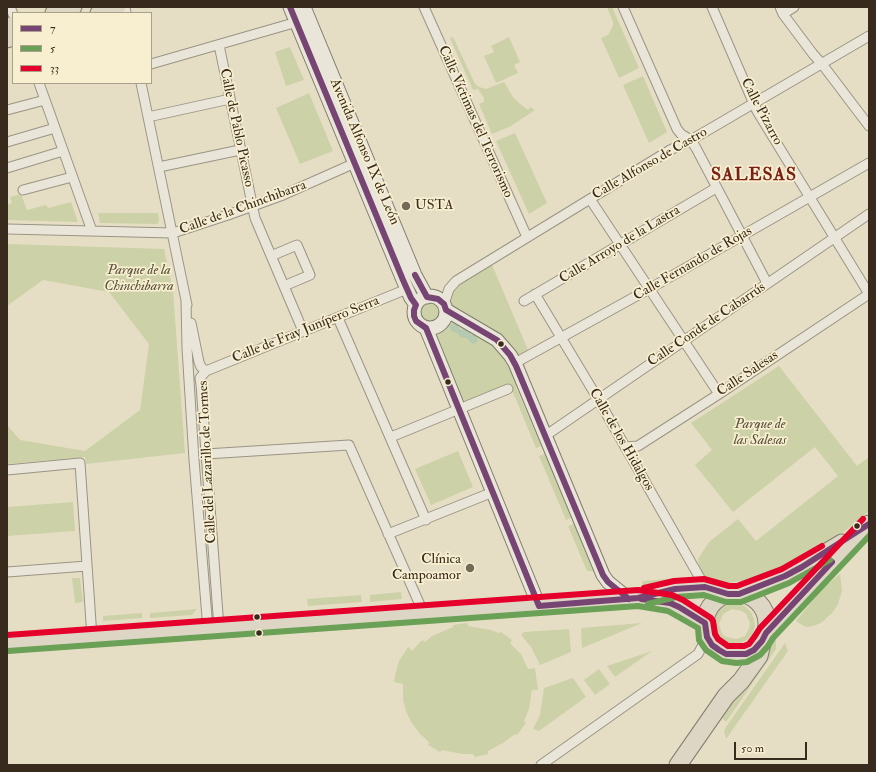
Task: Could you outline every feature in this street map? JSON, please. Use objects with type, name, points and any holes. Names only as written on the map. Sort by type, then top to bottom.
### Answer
[{"type":"highway","points":[[634,599],[670,603],[679,607],[706,630],[712,644],[719,650],[726,654],[746,654],[754,650],[764,637],[866,526]]},
{"type":"highway","points":[[706,630],[707,614],[712,605],[718,599],[785,576],[802,567],[866,526]]},
{"type":"highway","points":[[7,643],[634,599],[675,589],[705,587],[752,598],[762,607],[767,620],[759,656],[741,681],[726,696],[678,765]]},
{"type":"highway","points":[[726,654],[732,666],[733,673],[726,696]]},
{"type":"main road","points":[[56,12],[74,7]]},
{"type":"main road","points":[[101,12],[118,7]]},
{"type":"main road","name":"Avenida Alfonso IX de León","points":[[290,7],[407,289],[411,298],[416,304]]},
{"type":"main road","name":"Avenida Alfonso IX de León","points":[[304,7],[415,275],[427,297]]},
{"type":"main road","points":[[539,606],[426,328],[416,321],[414,316],[416,304],[420,299],[431,296],[438,299],[445,307],[497,340],[515,363],[603,575],[608,582],[634,599]]},
{"type":"main road","points":[[426,328],[440,325],[446,316],[445,307]]},
{"type":"street","name":"Calle Víctimas del Terrorismo","points":[[424,7],[527,237]]},
{"type":"street","points":[[623,7],[677,129],[681,134],[691,140],[767,283]]},
{"type":"street","name":"Calle Pizarro","points":[[712,7],[754,104],[869,294]]},
{"type":"street","points":[[794,7],[781,10],[869,126]]},
{"type":"street","points":[[152,64],[296,22]]},
{"type":"street","name":"Calle Alfonso de Castro","points":[[445,307],[449,289],[456,281],[674,147],[691,140],[869,36]]},
{"type":"street","name":"Calle de Pablo Picasso","points":[[219,45],[240,150],[256,218],[303,332]]},
{"type":"street","points":[[39,84],[92,231]]},
{"type":"street","name":"Calle del Lazarillo de Tormes","points":[[140,84],[173,233],[199,362],[201,367],[206,370],[200,378],[206,454],[213,629]]},
{"type":"street","points":[[148,117],[230,99]]},
{"type":"street","points":[[7,110],[45,100]]},
{"type":"street","points":[[7,142],[55,128]]},
{"type":"street","points":[[159,168],[240,150]]},
{"type":"street","points":[[7,168],[63,151]]},
{"type":"street","name":"Calle de la Chinchibarra","points":[[7,229],[173,233],[283,195],[355,163]]},
{"type":"street","name":"Calle Fernando de Rojas","points":[[515,363],[649,289],[869,163]]},
{"type":"street","points":[[23,190],[72,177]]},
{"type":"street","name":"Calle Arroyo de la Lastra","points":[[524,301],[620,246],[716,188]]},
{"type":"street","points":[[590,199],[719,394]]},
{"type":"street","name":"Calle Conde de Cabarrús","points":[[545,436],[869,214]]},
{"type":"street","points":[[271,256],[297,245],[310,275],[284,286]]},
{"type":"street","name":"Calle de Fray Junípero Serra","points":[[206,370],[407,289]]},
{"type":"street","name":"Calle de los Hidalgos","points":[[536,294],[560,338],[598,399],[705,587]]},
{"type":"street","name":"Calle Salesas","points":[[625,447],[638,446],[869,294]]},
{"type":"street","name":"Calle del Lazarillo de Tormes","points":[[186,300],[187,348],[194,460],[213,629]]},
{"type":"street","points":[[338,318],[426,520]]},
{"type":"street","points":[[391,437],[508,389]]},
{"type":"street","points":[[206,454],[349,445],[424,614]]},
{"type":"street","points":[[7,470],[80,463],[92,637]]},
{"type":"street","points":[[388,534],[493,492]]},
{"type":"street","points":[[7,572],[87,566]]},
{"type":"street","points":[[541,765],[698,654],[706,630]]},
{"type":"green space","points":[[607,7],[612,7],[639,68],[619,78],[601,38],[608,35],[613,26],[613,22]]},
{"type":"green space","points":[[452,37],[475,84],[486,89],[504,82],[513,97],[519,103],[528,110],[530,107],[535,110],[511,126],[492,134],[479,104],[484,102],[484,98],[478,89],[473,90],[450,38]]},
{"type":"green space","points":[[509,37],[520,62],[514,65],[518,73],[496,83],[484,56],[494,52],[491,46]]},
{"type":"green space","points":[[290,47],[304,80],[286,86],[275,52]]},
{"type":"green space","points":[[643,76],[667,132],[649,143],[623,85]]},
{"type":"green space","points":[[309,93],[333,151],[300,164],[276,108]]},
{"type":"green space","points":[[515,133],[547,203],[529,214],[496,141]]},
{"type":"green space","points":[[21,194],[27,210],[46,205],[48,208],[71,202],[78,222],[7,220],[7,205],[12,203],[10,197]]},
{"type":"green space","points":[[98,213],[158,213],[159,219],[158,224],[100,223]]},
{"type":"green space","name":"Parque de la Chinchibarra","points":[[7,244],[164,249],[173,291],[185,453],[86,464],[85,457],[7,464],[7,425],[20,440],[85,451],[140,410],[149,344],[109,292],[43,280],[7,306]]},
{"type":"green space","points":[[490,260],[528,350],[515,363],[523,383],[516,387],[541,446],[536,448],[512,390],[501,397],[468,411],[458,409],[431,329],[444,321],[446,316],[449,289]]},
{"type":"green space","points":[[429,302],[437,305],[440,313],[437,321],[429,324],[421,321],[418,313],[421,305]]},
{"type":"green space","name":"Parque de las Salesas","points":[[779,366],[857,466],[869,457],[869,511],[839,536],[794,563],[768,574],[747,580],[723,584],[707,580],[699,568],[698,559],[709,542],[738,519],[756,541],[838,476],[815,447],[733,512],[695,465],[712,450],[691,423]]},
{"type":"green space","points":[[458,451],[473,487],[431,505],[415,469]]},
{"type":"green space","points":[[545,454],[571,518],[566,520],[539,456]]},
{"type":"green space","points":[[73,502],[75,531],[7,536],[7,507]]},
{"type":"green space","points":[[574,524],[593,571],[587,571],[568,526]]},
{"type":"green space","points":[[840,574],[842,591],[838,604],[833,612],[821,623],[813,626],[807,627],[796,621],[821,590]]},
{"type":"green space","points":[[691,577],[687,582],[681,585],[643,587],[642,581]]},
{"type":"green space","points":[[72,578],[80,578],[83,602],[75,603]]},
{"type":"green space","points":[[401,592],[402,599],[370,602],[370,595]]},
{"type":"green space","points":[[361,595],[362,602],[308,606],[307,599]]},
{"type":"green space","points":[[739,604],[746,607],[751,612],[754,619],[755,626],[753,633],[747,640],[739,644],[732,644],[724,641],[715,631],[715,617],[719,610],[726,605]],"holes":[[[732,609],[742,611],[746,614],[750,623],[745,636],[736,639],[726,637],[722,634],[719,624],[723,614]]]},
{"type":"green space","points":[[197,609],[192,615],[150,618],[150,613]]},
{"type":"green space","points":[[142,613],[142,618],[103,621],[103,616]]},
{"type":"green space","points":[[467,623],[468,626],[499,633],[501,632],[512,640],[510,643],[521,654],[528,669],[535,668],[538,690],[532,690],[529,709],[524,721],[526,723],[517,735],[515,734],[503,743],[488,751],[488,754],[475,757],[473,754],[462,754],[442,750],[440,752],[428,745],[429,742],[420,734],[411,722],[406,711],[403,700],[403,684],[394,682],[399,661],[408,647],[412,651],[422,640],[425,642],[432,636],[453,627],[453,625]]},
{"type":"green space","points":[[642,623],[582,648],[581,628]]},
{"type":"green space","points":[[569,629],[571,652],[540,665],[531,647],[521,635],[524,632]]},
{"type":"green space","points":[[776,638],[776,649],[726,722],[722,718]]},
{"type":"green space","points":[[785,643],[788,651],[726,739],[724,731],[726,727]]},
{"type":"green space","points":[[652,651],[615,677],[607,666]]},
{"type":"green space","points":[[599,669],[610,684],[595,695],[584,680]]},
{"type":"green space","points":[[573,678],[586,697],[539,731],[533,729],[540,715],[544,688]]},
{"type":"shaded area","points":[[453,324],[458,325],[459,329],[467,330],[471,335],[476,335],[478,341],[474,344],[471,343],[467,338],[460,337],[458,333],[451,331],[450,326]]},
{"type":"transit line","name":"7","points":[[290,7],[403,280],[411,298],[416,305],[414,310],[416,321],[426,328],[539,606],[638,598],[675,589],[705,587],[728,594],[739,594],[785,576],[802,567],[869,524]]},
{"type":"transit line","name":"7","points":[[415,275],[427,297],[438,299],[444,304],[446,310],[497,340],[510,355],[516,366],[603,575],[608,582],[629,599]]},
{"type":"transit line","name":"33","points":[[7,635],[638,590],[672,595],[683,600],[711,618],[713,621],[715,634],[718,639],[728,646],[744,646],[749,644],[760,628],[863,519]]},
{"type":"transit line","name":"5","points":[[8,651],[638,606],[668,611],[698,628],[699,640],[706,650],[722,661],[736,663],[747,662],[760,655],[773,638],[869,536]]},
{"type":"transit line","name":"33","points":[[644,588],[674,581],[704,579],[729,586],[737,586],[782,569],[822,546]]},
{"type":"transit line","name":"5","points":[[648,604],[676,597],[704,595],[726,602],[741,602],[789,583],[830,560]]},
{"type":"transit line","name":"7","points":[[641,599],[670,603],[679,607],[705,623],[707,637],[712,645],[719,650],[726,654],[746,654],[754,650],[762,641],[766,633],[832,562]]},
{"type":"place","name":"USTA","points":[[406,206]]},
{"type":"place","name":"Clínica Campoamor","points":[[470,568]]},
{"type":"district","name":"SALESAS","points":[[754,176]]}]
